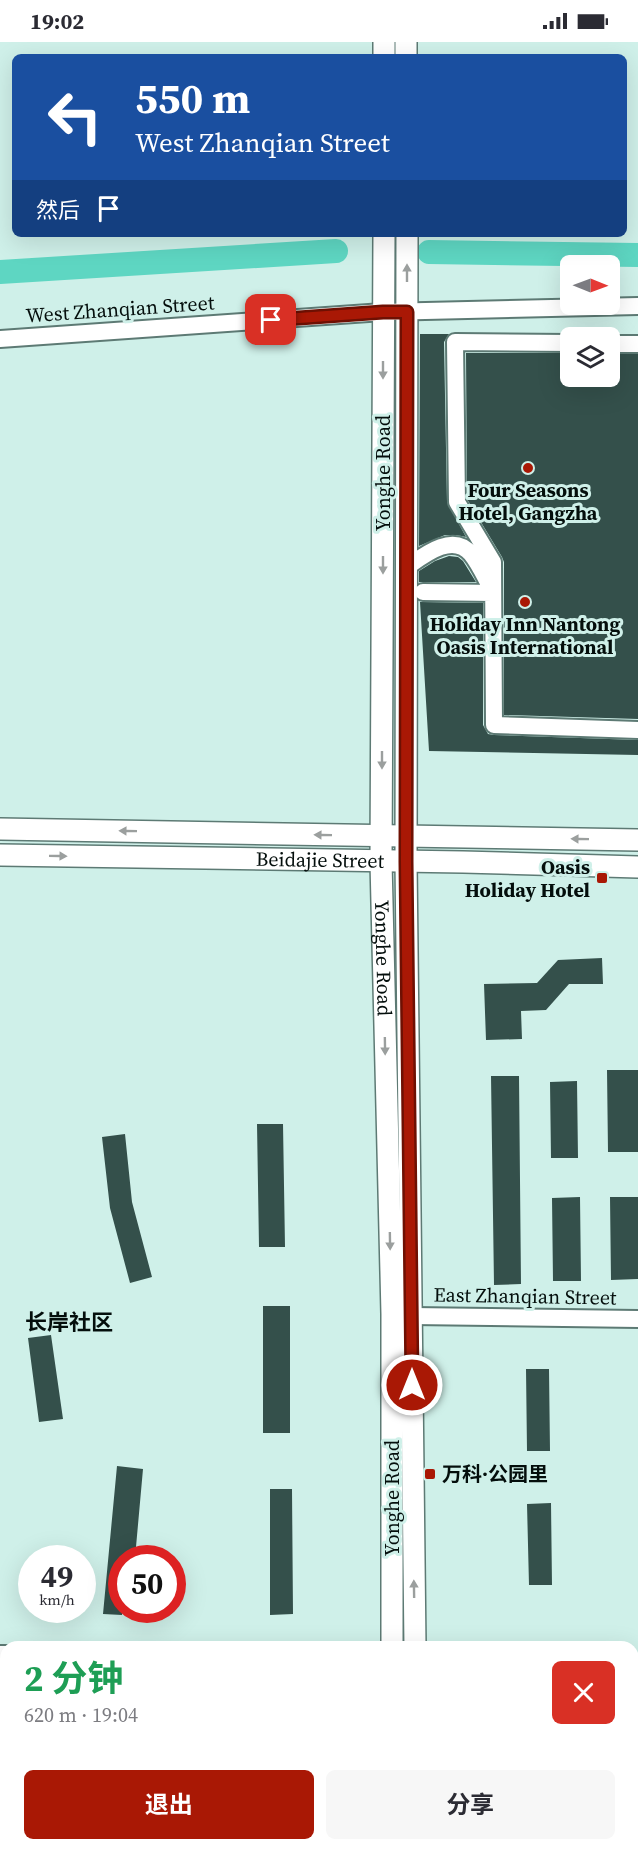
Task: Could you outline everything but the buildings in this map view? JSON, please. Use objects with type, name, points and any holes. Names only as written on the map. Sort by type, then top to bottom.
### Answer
[{"type":"main road","name":"Yonghe Road","points":[[384,237],[381,862],[392,1314],[392,1641]]},
{"type":"main road","name":"Yonghe Road","points":[[407,237],[406,862],[415,1641]]},
{"type":"main road","name":"Beidajie Street","points":[[0,829],[638,840]]},
{"type":"main road","name":"Beidajie Street","points":[[0,855],[638,867]]},
{"type":"street","name":"West Zhanqian Street","points":[[0,339],[383,312],[638,306]]},
{"type":"street","points":[[560,343],[455,342],[457,502],[493,562],[494,725],[638,730]]},
{"type":"street","points":[[620,344],[638,344]]},
{"type":"street","points":[[407,567],[442,545],[461,546],[470,553],[493,593]]},
{"type":"street","points":[[423,592],[493,593]]},
{"type":"street","name":"East Zhanqian Street","points":[[412,1316],[638,1319]]},
{"type":"waterway","points":[[0,272],[336,251]]},
{"type":"waterway","points":[[429,252],[638,255]]},
{"type":"place","name":"Four Seasons Hotel, Gangzha","points":[[528,468]]},
{"type":"place","name":"Holiday Inn Nantong Oasis International","points":[[525,602]]},
{"type":"place","name":"Oasis Holiday Hotel","points":[[602,878]]},
{"type":"place","name":"万科·公园里","points":[[430,1474]]},
{"type":"district","name":"长岸社区","points":[[69,1322]]},
{"type":"route","points":[[271,320],[407,312],[406,862],[412,1385]]}]
